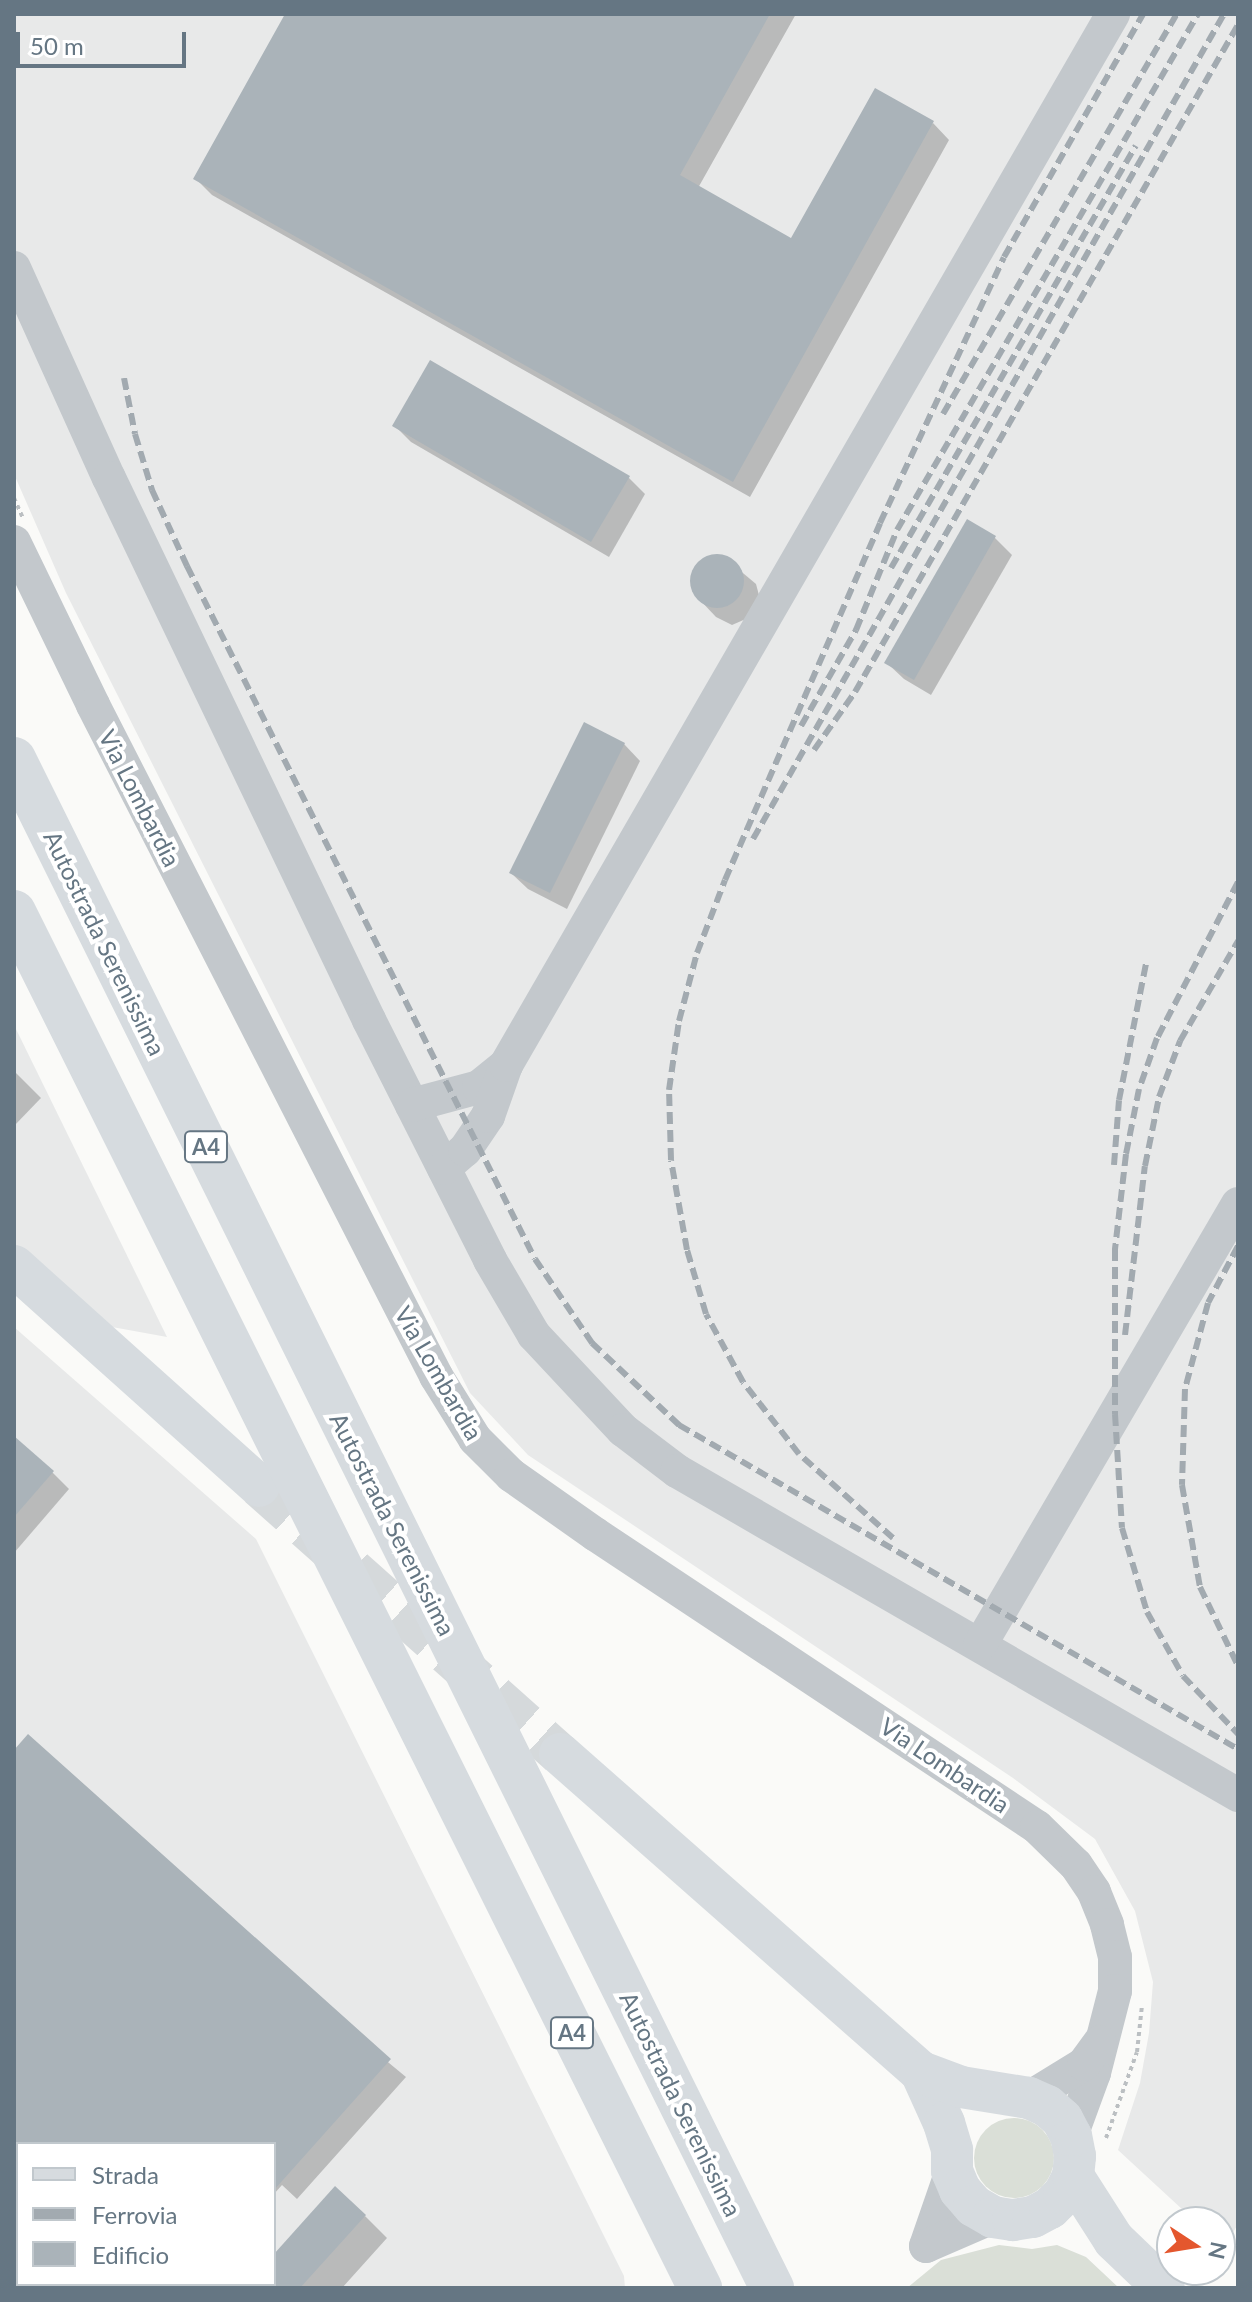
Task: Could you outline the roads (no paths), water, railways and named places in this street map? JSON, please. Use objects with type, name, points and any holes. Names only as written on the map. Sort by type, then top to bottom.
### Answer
[{"type":"highway","name":"Autostrada Serenissima","points":[[14,759],[398,1535],[535,1804],[772,2288]]},
{"type":"highway","name":"A4","points":[[14,912],[277,1483],[445,1779],[700,2288]]},
{"type":"main road","points":[[14,1266],[277,1483]]},
{"type":"main road","points":[[560,1754],[921,2072],[937,2102],[960,2190],[974,2206],[1114,2240]]},
{"type":"main road","points":[[921,2072],[961,2087],[1019,2097],[1047,2106],[1062,2119],[1072,2156],[1114,2240],[1164,2288]]},
{"type":"main road","points":[[952,2160],[958,2130],[970,2113],[988,2101],[1019,2097]]},
{"type":"main road","points":[[1013,2217],[1050,2208],[1064,2194],[1072,2156]]},
{"type":"street","points":[[444,1168],[465,1150],[488,1116],[506,1065],[1113,14]]},
{"type":"street","points":[[14,268],[109,478],[412,1105],[490,1260],[534,1335],[623,1430],[677,1471],[1238,1795]]},
{"type":"street","name":"Via Lombardia","points":[[14,542],[93,705],[422,1348],[475,1439],[511,1475],[584,1527],[1048,1836],[1076,1865],[1094,1892],[1115,1957],[1115,1991],[1072,2156]]},
{"type":"street","points":[[412,1105],[479,1087],[506,1065]]},
{"type":"street","points":[[980,1645],[1238,1204]]},
{"type":"street","name":"Via Lombardia","points":[[1019,2097],[1084,2064],[1098,2046],[1108,2023]]},
{"type":"street","points":[[952,2160],[926,2246],[1013,2217]]},
{"type":"tunnel","points":[[259,1486],[560,1754]]},
{"type":"railway","points":[[893,1538],[799,1454],[743,1382],[706,1314],[687,1250],[671,1160],[669,1090],[679,1021],[697,953],[725,880],[880,523],[1004,257],[1143,14]]},
{"type":"railway","points":[[943,414],[1177,14]]},
{"type":"railway","points":[[801,726],[856,630],[897,530],[1198,14]]},
{"type":"railway","points":[[753,839],[1224,14]]},
{"type":"railway","points":[[814,750],[855,692],[1238,25]]},
{"type":"railway","points":[[891,568],[1136,146]]},
{"type":"railway","points":[[124,378],[135,434],[152,490],[187,566],[535,1259],[592,1343],[679,1425],[1238,1749]]},
{"type":"railway","points":[[1238,882],[1157,1038],[1139,1089],[1126,1154],[1115,1249],[1115,1414],[1122,1528],[1147,1612],[1183,1676],[1238,1734]]},
{"type":"railway","points":[[1125,1335],[1145,1166],[1159,1097],[1180,1041],[1238,941]]},
{"type":"railway","points":[[1114,1165],[1119,1100],[1146,964]]},
{"type":"railway","points":[[1238,1246],[1208,1303],[1185,1389],[1182,1485],[1200,1587],[1238,1666]]}]
